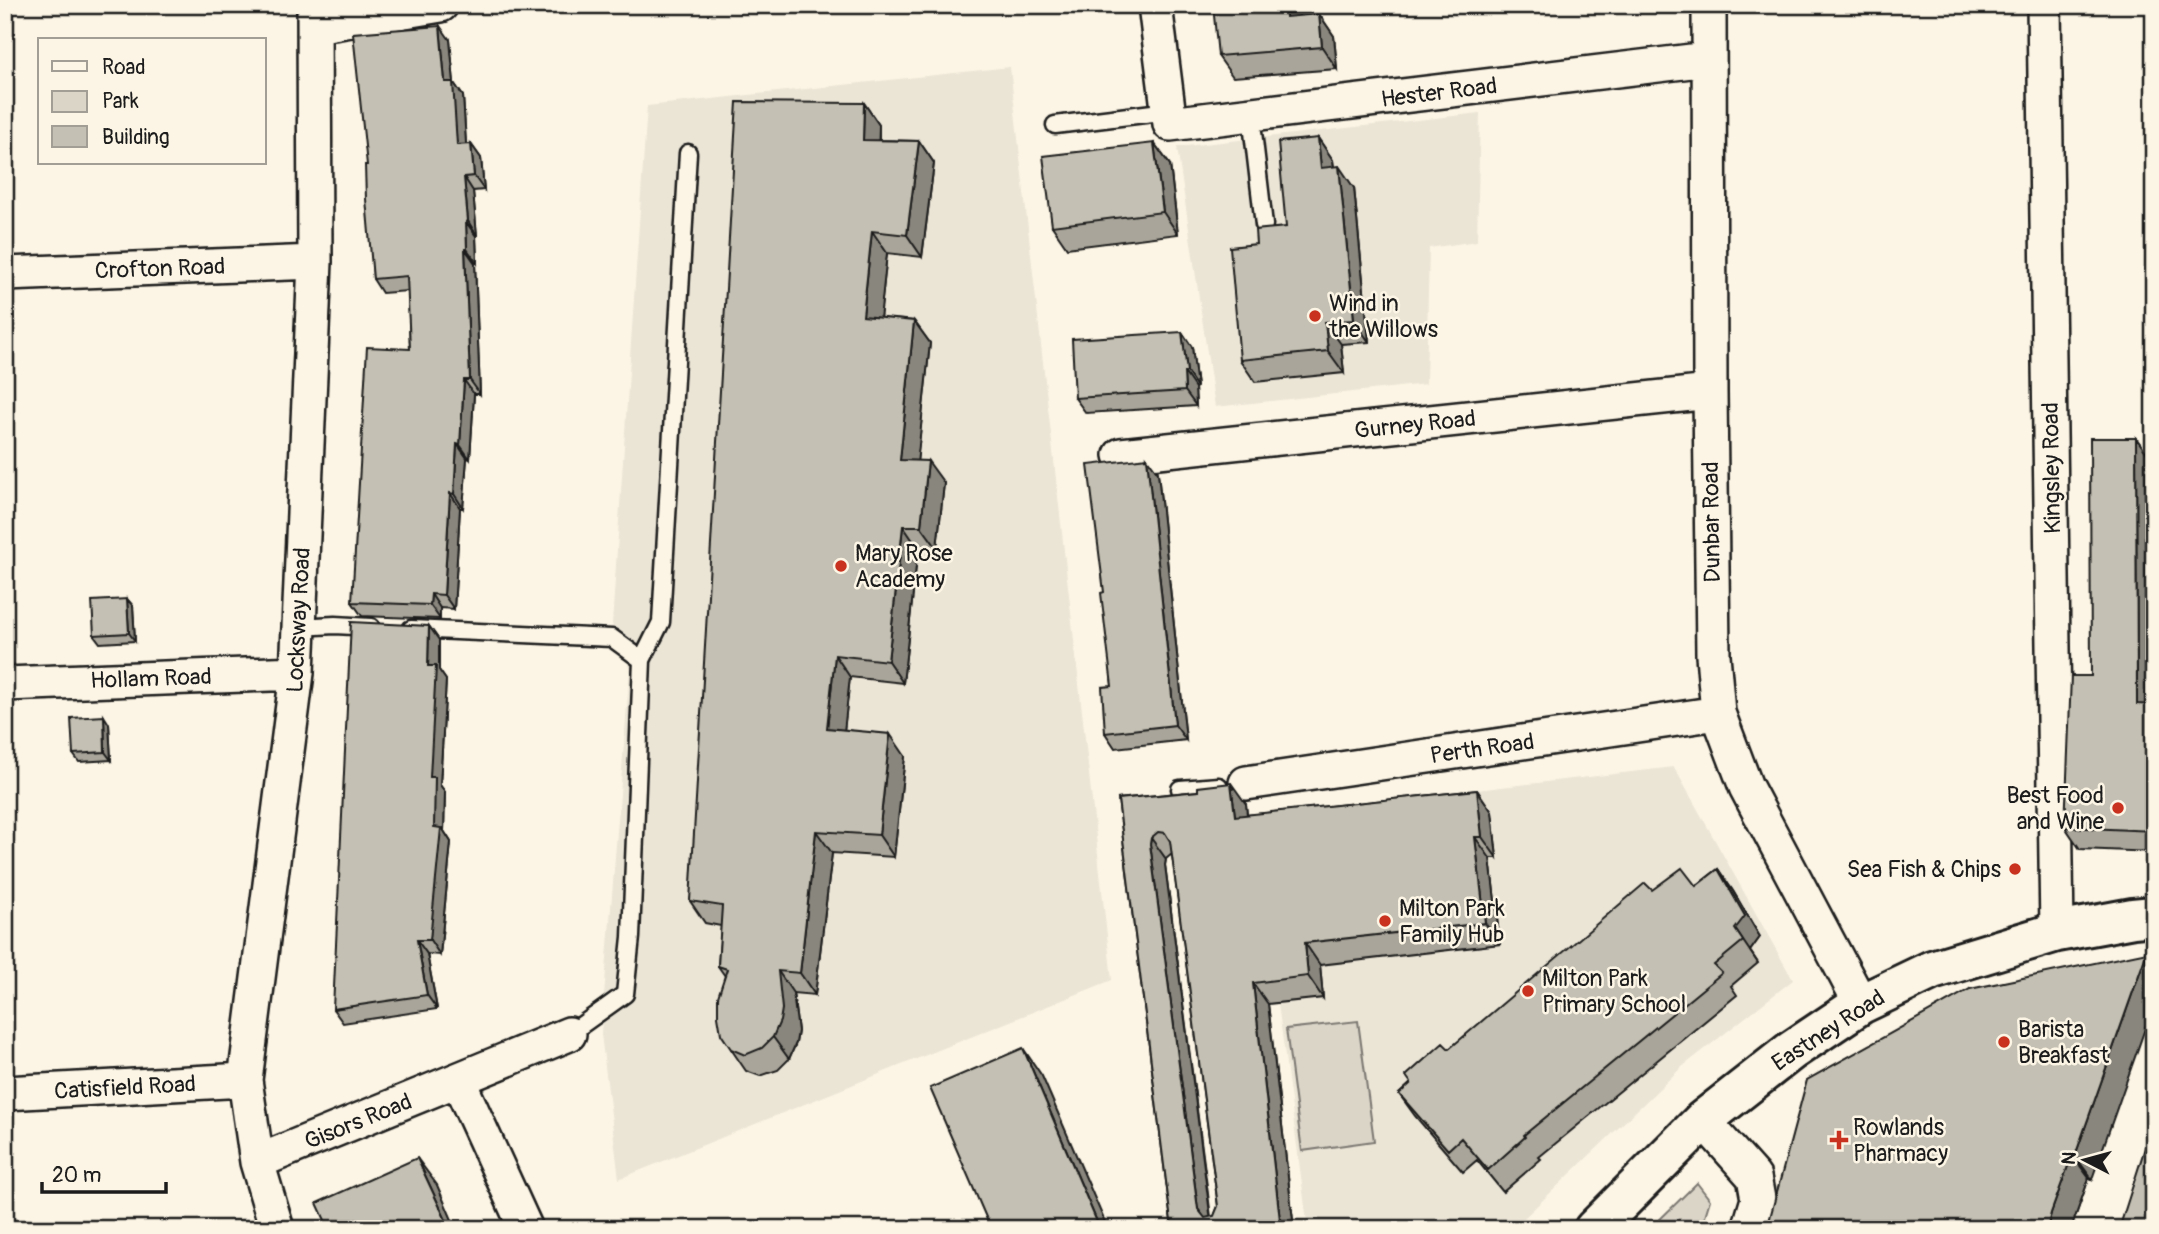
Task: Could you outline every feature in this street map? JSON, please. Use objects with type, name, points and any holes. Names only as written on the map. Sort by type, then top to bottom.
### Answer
[{"type":"main road","name":"Eastney Road","points":[[1594,1229],[1703,1120],[1791,1051],[1861,1004],[1932,971],[2057,932],[2154,916]]},
{"type":"street","points":[[315,16],[441,5]]},
{"type":"street","points":[[1155,5],[1170,118]]},
{"type":"street","name":"Dunbar Road","points":[[1709,5],[1713,655],[1718,713],[1746,788],[1861,1004]]},
{"type":"street","name":"Kingsley Road","points":[[2044,5],[2057,932]]},
{"type":"street","name":"Locksway Road","points":[[277,1229],[257,1162],[245,1080],[297,673],[316,262],[315,16]]},
{"type":"street","name":"Hester Road","points":[[1170,118],[1251,115],[1708,59]]},
{"type":"street","name":"Crofton Road","points":[[5,274],[316,262]]},
{"type":"street","name":"Gurney Road","points":[[1121,455],[1710,392]]},
{"type":"street","name":"Hollam Road","points":[[5,684],[297,673]]},
{"type":"street","name":"Perth Road","points":[[1247,783],[1718,713]]},
{"type":"street","name":"Gisors Road","points":[[257,1162],[569,1034]]},
{"type":"street","name":"Catisfield Road","points":[[5,1093],[245,1080]]},
{"type":"street","points":[[458,1080],[526,1229]]},
{"type":"street","points":[[1703,1120],[1754,1177],[1758,1199],[1749,1229]]},
{"type":"lane","points":[[1251,115],[1264,225]]},
{"type":"lane","points":[[1055,125],[1170,118]]},
{"type":"lane","points":[[569,1034],[625,993],[631,937],[642,660],[661,622],[688,153]]},
{"type":"lane","points":[[298,627],[335,625],[612,638],[642,660]]},
{"type":"lane","points":[[1180,789],[1247,783]]},
{"type":"shaded area","name":"Mary Rose Academy","points":[[1010,67],[1112,980],[619,1179],[601,1034],[630,668],[612,624],[647,106]]},
{"type":"shaded area","name":"Wind in the Willows","points":[[1480,113],[1477,241],[1429,248],[1426,384],[1215,407],[1177,147]]},
{"type":"shaded area","name":"Milton Park Primary School","points":[[1674,767],[1793,980],[1682,1067],[1523,1219],[1495,1229],[1308,1229],[1253,816]]},
{"type":"green space","points":[[1358,1021],[1374,1141],[1302,1151],[1286,1029]]},
{"type":"green space","points":[[1697,1183],[1710,1200],[1701,1229],[1650,1229]]},
{"type":"building","points":[[1213,5],[1285,5],[1286,17],[1319,14],[1322,47],[1218,56]]},
{"type":"building","points":[[440,26],[445,82],[453,82],[457,145],[471,144],[474,176],[464,177],[468,221],[465,249],[470,380],[464,380],[454,494],[450,493],[444,595],[431,594],[430,605],[352,602],[367,347],[410,349],[407,276],[373,279],[366,199],[367,165],[353,33]]},
{"type":"building","points":[[737,102],[864,103],[863,140],[919,141],[907,235],[872,231],[863,316],[914,321],[900,460],[928,461],[921,526],[903,526],[888,661],[835,655],[827,728],[890,734],[879,835],[816,831],[800,973],[778,971],[782,1009],[780,1021],[773,1037],[762,1048],[745,1055],[731,1049],[721,1034],[718,1016],[718,997],[727,969],[718,966],[722,906],[690,901]]},
{"type":"building","points":[[1318,138],[1321,168],[1339,166],[1354,320],[1325,322],[1328,351],[1240,360],[1230,247],[1256,244],[1255,230],[1286,227],[1278,142]]},
{"type":"building","points":[[1154,143],[1163,212],[1052,226],[1043,156]]},
{"type":"building","points":[[1182,332],[1187,372],[1184,372],[1185,391],[1075,398],[1072,339]]},
{"type":"building","points":[[2090,438],[2136,438],[2137,704],[2154,705],[2154,831],[2065,827],[2071,676],[2091,676]]},
{"type":"building","points":[[1147,458],[1175,725],[1105,733],[1102,687],[1112,686],[1101,593],[1104,592],[1088,465]]},
{"type":"building","points":[[127,599],[129,633],[94,635],[92,601]]},
{"type":"building","points":[[351,622],[429,626],[428,666],[436,666],[430,777],[435,777],[434,827],[441,828],[430,940],[417,940],[427,995],[333,1009]]},
{"type":"building","points":[[104,716],[105,752],[73,754],[71,718]]},
{"type":"building","points":[[1231,783],[1235,816],[1477,790],[1482,837],[1475,837],[1485,923],[1305,943],[1308,976],[1253,983],[1281,1229],[1172,1229],[1118,799],[1198,791],[1198,787]],"holes":[[[1158,832],[1165,833],[1170,841],[1218,1206],[1214,1216],[1205,1218],[1198,1209],[1150,844],[1151,838]]]},
{"type":"building","points":[[1682,868],[1696,886],[1718,869],[1745,916],[1735,929],[1743,941],[1714,965],[1722,973],[1524,1135],[1525,1137],[1488,1170],[1461,1138],[1448,1150],[1399,1094],[1411,1083],[1406,1076],[1443,1043],[1449,1049],[1645,883],[1652,890]]},
{"type":"building","points":[[2147,952],[2047,1229],[1767,1229],[1807,1080],[1970,989]]},
{"type":"building","points":[[1023,1048],[1100,1229],[991,1229],[930,1088]]},
{"type":"building","points":[[2150,1132],[2154,1133],[2154,1229],[2119,1229]]},
{"type":"building","points":[[417,1158],[450,1229],[329,1229],[317,1203]]},
{"type":"place","name":"Wind in the Willows","points":[[1315,316]]},
{"type":"place","name":"Mary Rose Academy","points":[[841,566]]},
{"type":"place","name":"Best Food and Wine","points":[[2118,808]]},
{"type":"place","name":"Sea Fish & Chips","points":[[2015,869]]},
{"type":"place","name":"Milton Park Family Hub","points":[[1385,921]]},
{"type":"place","name":"Milton Park Primary School","points":[[1528,991]]},
{"type":"place","name":"Barista Breakfast","points":[[2004,1042]]},
{"type":"place","name":"Rowlands Pharmacy","points":[[1839,1140]]}]
